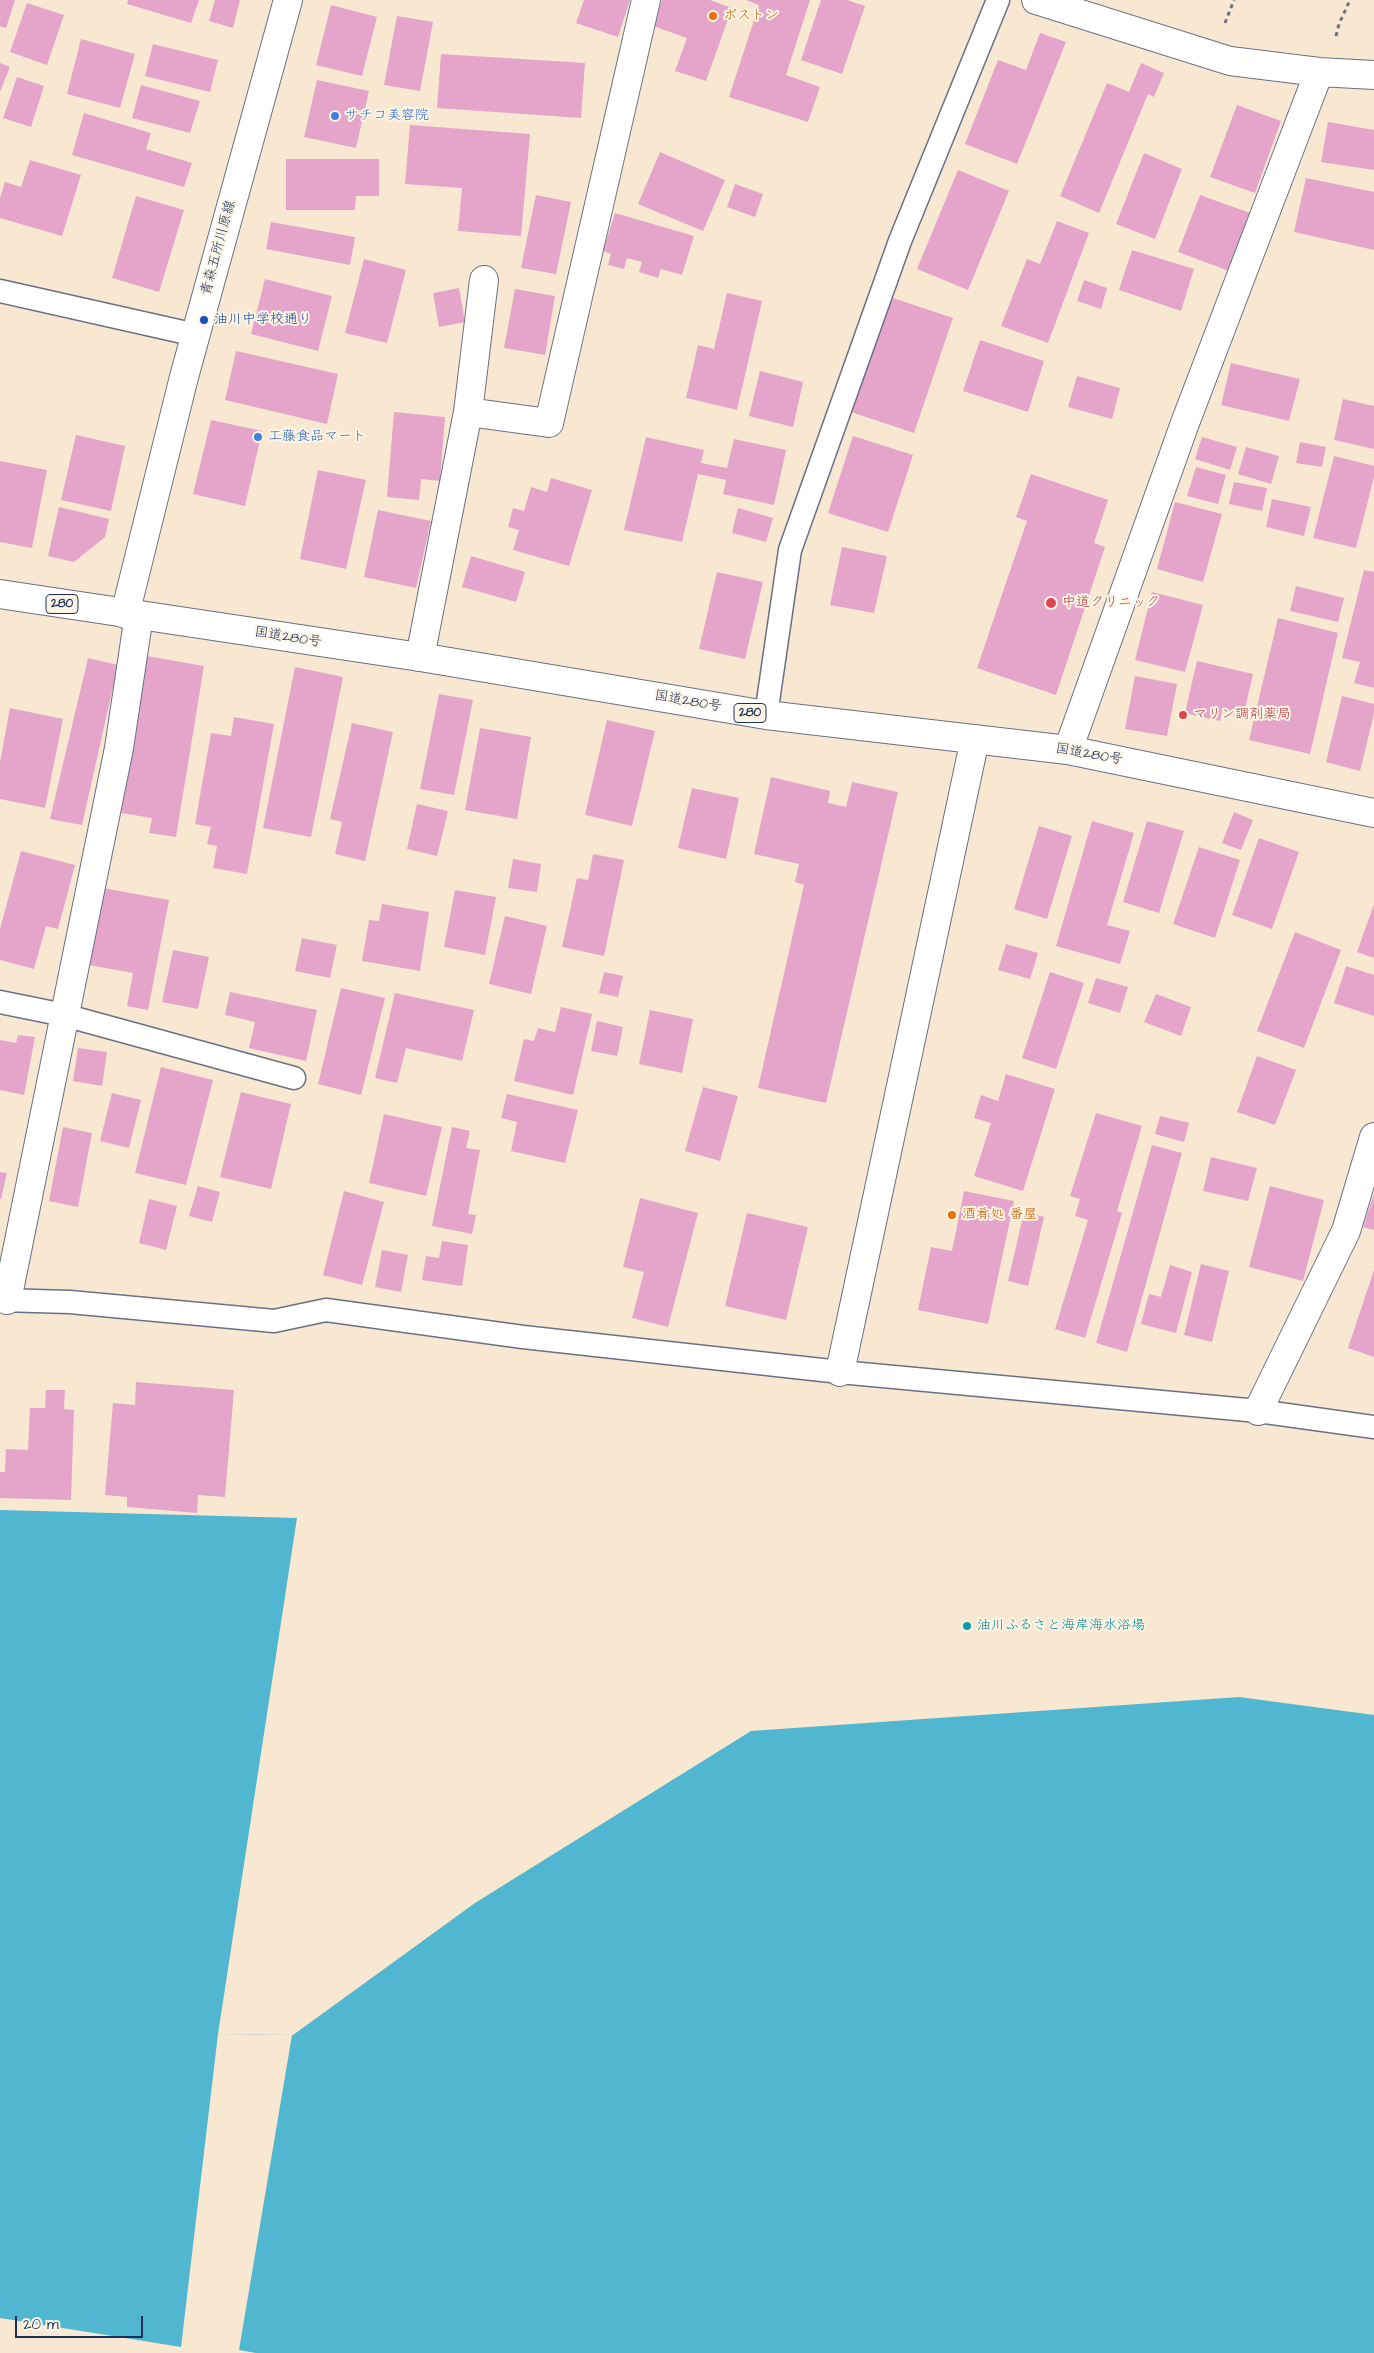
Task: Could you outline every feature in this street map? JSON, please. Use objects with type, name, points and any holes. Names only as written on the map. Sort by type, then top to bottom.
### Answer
[{"type":"main road","name":"青森五所川原線","points":[[3,1300],[119,748],[132,615],[196,335],[288,0]]},
{"type":"main road","points":[[468,412],[549,423],[646,0]]},
{"type":"main road","points":[[1036,0],[1230,61],[1319,72],[1374,75]]},
{"type":"main road","points":[[1068,750],[1185,424],[1319,72]]},
{"type":"main road","points":[[420,657],[468,412],[484,280]]},
{"type":"main road","name":"国道280号","points":[[0,594],[420,657],[766,716],[1068,750],[1374,813]]},
{"type":"main road","points":[[840,1372],[975,739]]},
{"type":"main road","points":[[1258,1411],[1346,1231],[1374,1137]]},
{"type":"lane","points":[[766,716],[790,550],[900,241],[998,0]]},
{"type":"lane","points":[[0,291],[196,335]]},
{"type":"lane","points":[[0,1002],[64,1015],[294,1078]]},
{"type":"lane","points":[[3,1300],[70,1302],[274,1322],[326,1310],[523,1337],[840,1372],[1258,1411],[1374,1427]]},
{"type":"water","points":[[0,1510],[297,1518],[218,2034],[293,2035],[475,1903],[751,1731],[1239,1697],[1374,1715],[1374,2353],[0,2353]]},
{"type":"pier","points":[[218,2034],[292,2035],[239,2350],[256,2353],[0,2353],[0,2318],[181,2347]]},
{"type":"building","points":[[0,0],[15,0],[6,28],[0,26]]},
{"type":"building","points":[[128,0],[199,0],[191,23],[127,4]]},
{"type":"building","points":[[215,0],[240,0],[233,28],[209,21]]},
{"type":"building","points":[[584,0],[630,0],[618,37],[576,23]]},
{"type":"building","points":[[662,0],[710,0],[732,8],[706,81],[675,71],[687,38],[653,26]]},
{"type":"building","points":[[746,0],[810,0],[786,75],[820,87],[808,122],[729,97],[759,5]]},
{"type":"building","points":[[821,0],[847,0],[865,6],[842,74],[801,60]]},
{"type":"building","points":[[27,3],[64,15],[47,65],[10,52]]},
{"type":"building","points":[[331,5],[377,17],[362,76],[316,65]]},
{"type":"building","points":[[397,16],[433,22],[420,91],[384,85]]},
{"type":"building","points":[[1040,33],[1066,42],[1017,164],[965,144],[998,60],[1026,70]]},
{"type":"building","points":[[81,39],[135,54],[120,108],[67,94]]},
{"type":"building","points":[[153,44],[218,60],[210,92],[145,76]]},
{"type":"building","points":[[441,54],[585,63],[581,118],[437,108]]},
{"type":"building","points":[[0,63],[10,67],[0,92]]},
{"type":"building","points":[[1141,63],[1164,73],[1154,97],[1148,94],[1099,213],[1060,196],[1107,83],[1129,92]]},
{"type":"building","points":[[17,77],[44,86],[31,127],[3,118]]},
{"type":"building","points":[[317,80],[369,91],[356,148],[304,137]]},
{"type":"building","points":[[141,85],[200,101],[190,133],[132,118]]},
{"type":"building","points":[[1237,105],[1281,121],[1255,193],[1210,177]]},
{"type":"building","points":[[84,113],[151,133],[146,149],[192,163],[184,187],[72,155]]},
{"type":"building","points":[[1328,122],[1374,130],[1374,170],[1321,162]]},
{"type":"building","points":[[410,125],[530,134],[521,236],[458,231],[462,188],[405,184]]},
{"type":"building","points":[[660,152],[725,180],[703,231],[638,204]]},
{"type":"building","points":[[1144,153],[1182,169],[1155,239],[1116,224]]},
{"type":"building","points":[[286,159],[379,159],[379,196],[356,196],[355,210],[286,210]]},
{"type":"building","points":[[30,160],[81,175],[62,236],[0,218],[0,198],[5,182],[21,187]]},
{"type":"building","points":[[958,170],[1009,191],[968,290],[917,269]]},
{"type":"building","points":[[1306,178],[1374,192],[1374,250],[1294,232]]},
{"type":"building","points":[[735,184],[763,194],[755,217],[727,207]]},
{"type":"building","points":[[536,195],[571,202],[556,274],[521,268]]},
{"type":"building","points":[[1200,195],[1250,213],[1229,271],[1178,252]]},
{"type":"building","points":[[136,196],[184,210],[159,292],[112,278]]},
{"type":"building","points":[[615,213],[694,236],[682,275],[661,269],[658,278],[639,272],[642,262],[627,258],[624,269],[608,265],[611,254],[603,251]]},
{"type":"building","points":[[1057,221],[1089,233],[1048,343],[1001,326],[1027,259],[1040,264]]},
{"type":"building","points":[[271,222],[355,237],[350,265],[266,249]]},
{"type":"building","points":[[1132,250],[1194,269],[1181,311],[1119,290]]},
{"type":"building","points":[[364,259],[406,270],[387,343],[345,333]]},
{"type":"building","points":[[265,279],[332,296],[318,351],[251,334]]},
{"type":"building","points":[[1084,280],[1107,288],[1101,309],[1077,301]]},
{"type":"building","points":[[459,288],[465,322],[439,327],[433,293]]},
{"type":"building","points":[[515,289],[555,296],[545,355],[504,348]]},
{"type":"building","points":[[727,293],[762,301],[737,410],[686,398],[698,345],[714,349]]},
{"type":"building","points":[[890,297],[953,318],[914,433],[851,412]]},
{"type":"building","points":[[980,340],[1044,361],[1028,412],[963,391]]},
{"type":"building","points":[[236,351],[338,374],[327,424],[225,400]]},
{"type":"building","points":[[1231,363],[1300,379],[1289,421],[1221,405]]},
{"type":"building","points":[[760,371],[803,382],[793,427],[749,416]]},
{"type":"building","points":[[1077,376],[1120,388],[1112,419],[1068,407]]},
{"type":"building","points":[[1343,399],[1374,406],[1374,449],[1334,440]]},
{"type":"building","points":[[394,412],[445,417],[440,481],[421,479],[419,500],[387,497]]},
{"type":"building","points":[[211,420],[262,431],[245,506],[193,494]]},
{"type":"building","points":[[76,435],[125,446],[111,511],[61,500]]},
{"type":"building","points":[[853,436],[913,455],[888,532],[828,513]]},
{"type":"building","points":[[646,437],[704,450],[701,463],[727,468],[734,439],[786,450],[774,505],[723,494],[726,480],[698,474],[682,542],[624,530]]},
{"type":"building","points":[[1202,437],[1237,447],[1230,470],[1195,459]]},
{"type":"building","points":[[1300,442],[1326,447],[1322,467],[1296,463]]},
{"type":"building","points":[[1246,447],[1279,456],[1271,484],[1238,474]]},
{"type":"building","points":[[1334,456],[1374,466],[1374,477],[1356,548],[1313,538]]},
{"type":"building","points":[[0,461],[47,470],[32,548],[0,542]]},
{"type":"building","points":[[1196,467],[1226,475],[1218,504],[1187,496]]},
{"type":"building","points":[[318,470],[366,480],[346,569],[300,559]]},
{"type":"building","points":[[1031,474],[1108,500],[1094,543],[1105,547],[1056,695],[977,668],[1027,521],[1016,517]]},
{"type":"building","points":[[551,478],[592,490],[569,566],[513,550],[519,530],[508,527],[513,508],[524,511],[531,487],[547,492]]},
{"type":"building","points":[[1234,482],[1267,488],[1262,511],[1229,504]]},
{"type":"building","points":[[1272,499],[1311,507],[1304,536],[1266,527]]},
{"type":"building","points":[[1175,502],[1222,514],[1203,582],[1157,569]]},
{"type":"building","points":[[59,507],[109,519],[105,537],[74,562],[48,556]]},
{"type":"building","points":[[738,508],[773,518],[766,542],[732,533]]},
{"type":"building","points":[[378,510],[431,521],[416,588],[364,577]]},
{"type":"building","points":[[842,547],[887,556],[874,613],[830,605]]},
{"type":"building","points":[[471,556],[525,572],[516,602],[462,587]]},
{"type":"building","points":[[1364,570],[1374,572],[1374,688],[1354,683],[1360,662],[1342,658]]},
{"type":"building","points":[[717,572],[763,582],[745,659],[699,649]]},
{"type":"building","points":[[1296,586],[1344,598],[1338,622],[1290,611]]},
{"type":"building","points":[[1152,592],[1203,605],[1185,672],[1135,660]]},
{"type":"building","points":[[1278,618],[1338,633],[1310,754],[1249,740]]},
{"type":"building","points":[[147,656],[204,666],[176,837],[149,833],[152,818],[121,813]]},
{"type":"building","points":[[88,658],[118,665],[82,825],[50,819]]},
{"type":"building","points":[[1197,661],[1253,674],[1243,717],[1222,712],[1220,721],[1185,713]]},
{"type":"building","points":[[295,667],[343,677],[311,837],[263,828]]},
{"type":"building","points":[[1135,676],[1177,684],[1167,736],[1125,729]]},
{"type":"building","points":[[439,694],[473,700],[454,795],[420,789]]},
{"type":"building","points":[[1342,696],[1374,704],[1374,714],[1360,771],[1326,762]]},
{"type":"building","points":[[10,708],[63,719],[45,808],[0,799],[0,762]]},
{"type":"building","points":[[234,717],[274,724],[247,874],[213,868],[217,846],[207,844],[211,827],[195,824],[211,733],[231,736]]},
{"type":"building","points":[[607,720],[655,731],[632,826],[585,815]]},
{"type":"building","points":[[352,723],[393,732],[365,861],[335,854],[342,822],[330,819]]},
{"type":"building","points":[[480,728],[531,737],[517,819],[465,810]]},
{"type":"building","points":[[771,777],[830,791],[828,803],[846,807],[852,782],[898,792],[826,1103],[758,1088],[804,885],[795,882],[799,864],[754,854]]},
{"type":"building","points":[[692,788],[739,798],[726,859],[678,848]]},
{"type":"building","points":[[417,804],[448,811],[437,856],[407,849]]},
{"type":"building","points":[[1234,812],[1253,820],[1241,850],[1222,843]]},
{"type":"building","points":[[1092,821],[1134,833],[1107,925],[1130,931],[1120,964],[1056,946]]},
{"type":"building","points":[[1147,821],[1184,831],[1159,913],[1123,902]]},
{"type":"building","points":[[1039,826],[1072,836],[1047,919],[1014,909]]},
{"type":"building","points":[[1259,838],[1299,852],[1272,929],[1232,915]]},
{"type":"building","points":[[1199,847],[1240,860],[1215,938],[1173,924]]},
{"type":"building","points":[[21,851],[75,865],[58,929],[46,926],[34,969],[0,960],[0,929]]},
{"type":"building","points":[[593,854],[624,860],[604,956],[562,947],[577,878],[588,880]]},
{"type":"building","points":[[513,859],[541,864],[537,892],[508,888]]},
{"type":"building","points":[[103,888],[169,900],[148,1010],[127,1006],[133,973],[89,965]]},
{"type":"building","points":[[455,890],[496,897],[485,955],[444,947]]},
{"type":"building","points":[[382,904],[429,912],[420,971],[362,961],[369,920],[379,921]]},
{"type":"building","points":[[1374,904],[1374,958],[1357,952]]},
{"type":"building","points":[[505,916],[547,926],[531,994],[489,984]]},
{"type":"building","points":[[1295,932],[1341,950],[1304,1048],[1257,1031]]},
{"type":"building","points":[[302,938],[337,945],[330,978],[295,971]]},
{"type":"building","points":[[1006,944],[1038,953],[1030,979],[998,970]]},
{"type":"building","points":[[173,950],[209,957],[198,1009],[162,1002]]},
{"type":"building","points":[[1346,966],[1374,975],[1374,1016],[1334,1003]]},
{"type":"building","points":[[604,972],[623,976],[618,997],[599,993]]},
{"type":"building","points":[[1050,972],[1084,983],[1056,1069],[1022,1058]]},
{"type":"building","points":[[1096,978],[1128,987],[1120,1013],[1088,1003]]},
{"type":"building","points":[[341,988],[385,998],[361,1095],[318,1084]]},
{"type":"building","points":[[230,992],[317,1010],[306,1061],[249,1048],[255,1022],[225,1015]]},
{"type":"building","points":[[395,993],[474,1010],[462,1061],[406,1048],[397,1083],[375,1078]]},
{"type":"building","points":[[1156,994],[1191,1007],[1181,1036],[1144,1022]]},
{"type":"building","points":[[561,1007],[592,1014],[573,1095],[514,1081],[524,1039],[534,1041],[538,1028],[555,1032]]},
{"type":"building","points":[[650,1010],[693,1019],[682,1073],[639,1064]]},
{"type":"building","points":[[597,1021],[623,1027],[617,1056],[591,1051]]},
{"type":"building","points":[[18,1035],[35,1037],[24,1095],[0,1090],[0,1040],[16,1043]]},
{"type":"building","points":[[78,1048],[107,1052],[102,1086],[73,1081]]},
{"type":"building","points":[[1257,1056],[1296,1070],[1275,1125],[1237,1112]]},
{"type":"building","points":[[161,1067],[213,1080],[186,1185],[135,1173]]},
{"type":"building","points":[[1006,1074],[1055,1089],[1023,1191],[974,1176],[991,1123],[974,1118],[981,1095],[998,1101]]},
{"type":"building","points":[[703,1087],[738,1096],[720,1161],[685,1151]]},
{"type":"building","points":[[241,1092],[291,1104],[271,1189],[220,1177]]},
{"type":"building","points":[[112,1093],[141,1100],[129,1148],[100,1141]]},
{"type":"building","points":[[507,1094],[578,1110],[565,1163],[511,1151],[517,1122],[501,1118]]},
{"type":"building","points":[[1096,1113],[1142,1126],[1117,1211],[1122,1213],[1085,1338],[1055,1329],[1088,1220],[1075,1216],[1080,1199],[1070,1196]]},
{"type":"building","points":[[384,1114],[442,1127],[426,1196],[369,1183]]},
{"type":"building","points":[[1160,1116],[1189,1123],[1184,1142],[1155,1134]]},
{"type":"building","points":[[63,1127],[92,1133],[78,1207],[49,1201]]},
{"type":"building","points":[[452,1127],[470,1131],[466,1148],[480,1150],[468,1214],[476,1215],[472,1234],[432,1226]]},
{"type":"building","points":[[1152,1145],[1182,1153],[1127,1352],[1096,1343]]},
{"type":"building","points":[[1211,1157],[1257,1168],[1248,1201],[1203,1191]]},
{"type":"building","points":[[0,1172],[7,1173],[1,1199],[0,1199]]},
{"type":"building","points":[[198,1186],[220,1192],[212,1222],[189,1216]]},
{"type":"building","points":[[1270,1186],[1324,1200],[1303,1281],[1249,1267]]},
{"type":"building","points":[[344,1191],[384,1202],[362,1285],[323,1275]]},
{"type":"building","points":[[964,1191],[1014,1201],[988,1324],[918,1310],[931,1247],[952,1251]]},
{"type":"building","points":[[1374,1194],[1374,1230],[1363,1227]]},
{"type":"building","points":[[640,1198],[698,1213],[668,1327],[632,1318],[644,1272],[623,1267]]},
{"type":"building","points":[[149,1199],[177,1206],[166,1250],[139,1243]]},
{"type":"building","points":[[1024,1212],[1044,1217],[1028,1286],[1008,1281]]},
{"type":"building","points":[[747,1213],[808,1227],[786,1320],[725,1306]]},
{"type":"building","points":[[442,1241],[468,1245],[462,1286],[422,1280],[426,1256],[439,1258]]},
{"type":"building","points":[[382,1250],[408,1255],[401,1292],[375,1287]]},
{"type":"building","points":[[1201,1264],[1229,1271],[1212,1342],[1184,1335]]},
{"type":"building","points":[[1170,1265],[1192,1272],[1176,1333],[1141,1324],[1149,1294],[1161,1297]]},
{"type":"building","points":[[1374,1270],[1374,1357],[1348,1348]]},
{"type":"building","points":[[136,1382],[234,1390],[225,1497],[198,1495],[197,1513],[127,1507],[127,1497],[105,1495],[113,1403],[135,1405]]},
{"type":"building","points":[[46,1390],[65,1390],[64,1409],[74,1410],[71,1500],[0,1498],[0,1472],[5,1472],[6,1449],[28,1450],[30,1408],[45,1408]]},
{"type":"place","name":"ボストン","points":[[713,16]]},
{"type":"place","name":"サチコ美容院","points":[[335,116]]},
{"type":"place","name":"油川中学校通り","points":[[204,320]]},
{"type":"place","name":"工藤食品マート","points":[[258,437]]},
{"type":"place","name":"中道クリニック","points":[[1051,603]]},
{"type":"place","name":"マリン調剤薬局","points":[[1183,715]]},
{"type":"place","name":"酒肴処 番屋","points":[[952,1215]]},
{"type":"place","name":"油川ふるさと海岸海水浴場","points":[[967,1626]]}]
